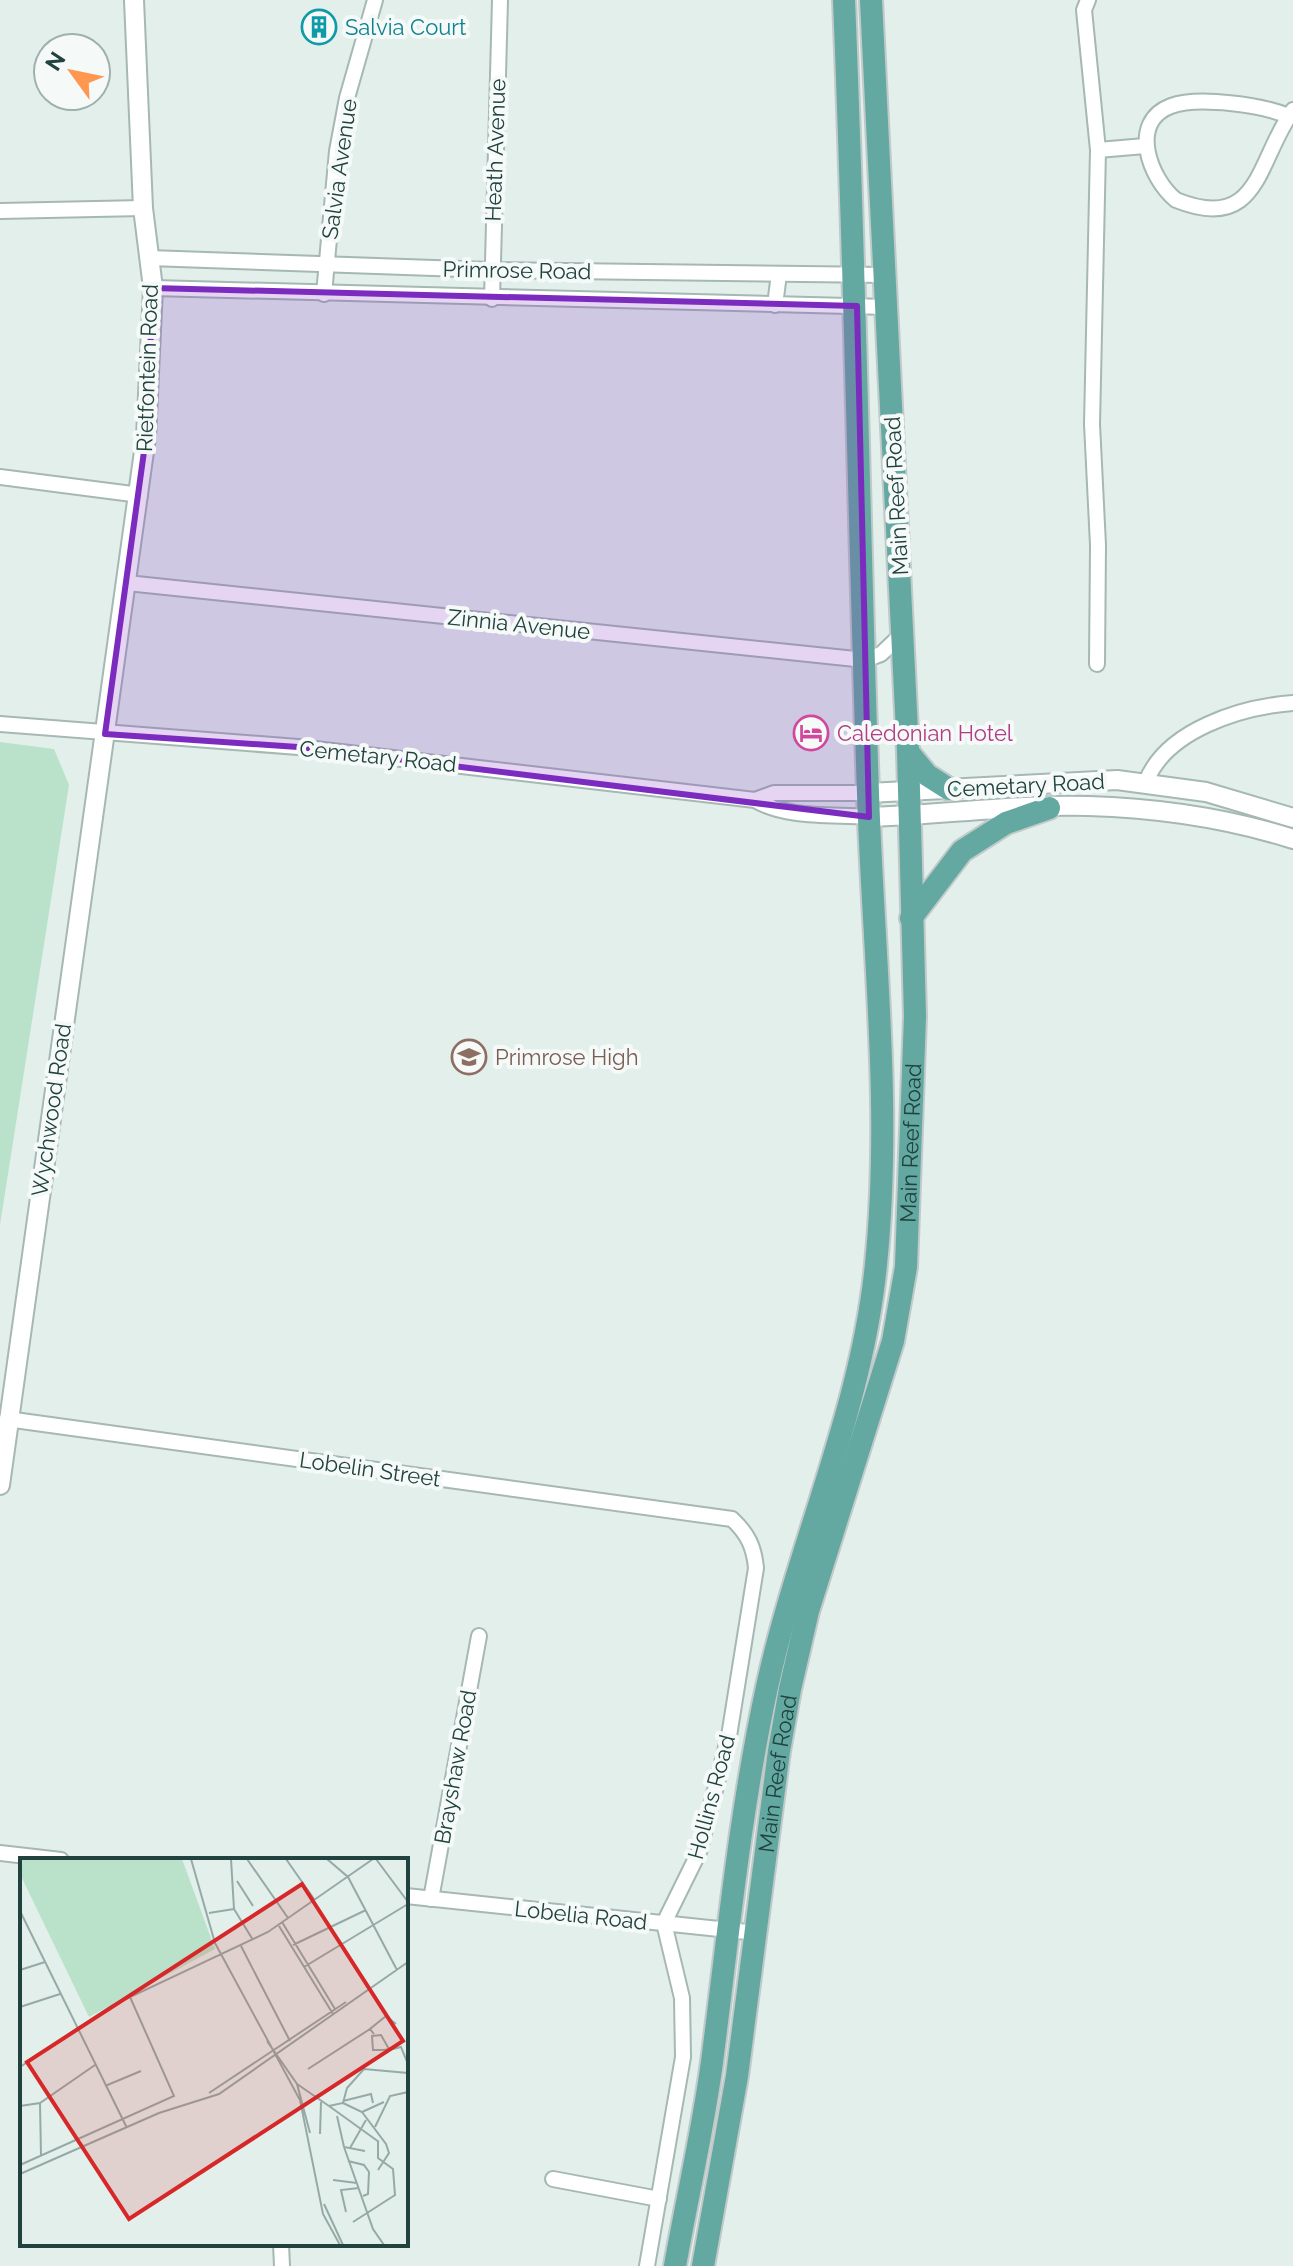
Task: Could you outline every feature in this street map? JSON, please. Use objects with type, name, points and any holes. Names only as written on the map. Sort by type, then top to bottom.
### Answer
[{"type":"main road","name":"Main Reef Road","points":[[675,2266],[711,2069],[742,1818],[767,1686],[799,1562],[862,1358],[872,1303],[882,1172],[868,793],[856,275],[844,0]]},
{"type":"main road","name":"Main Reef Road","points":[[703,2266],[737,2076],[773,1794],[790,1689],[808,1611],[893,1341],[906,1267],[913,979],[908,752],[871,0]]},
{"type":"main road","points":[[908,752],[927,775],[949,789]]},
{"type":"main road","points":[[911,918],[962,851],[1006,823],[1049,808]]},
{"type":"main road","points":[[877,979],[913,979]]},
{"type":"street","name":"Rietfontein Road","points":[[105,734],[140,495],[151,374],[153,288],[143,208],[134,0]]},
{"type":"street","name":"Salvia Avenue","points":[[324,294],[337,151],[347,98],[375,0]]},
{"type":"street","name":"Heath Avenue","points":[[492,299],[500,0]]},
{"type":"street","points":[[1088,0],[1084,10],[1098,150],[1092,424],[1098,545],[1097,664]]},
{"type":"street","points":[[1174,105],[1250,105],[1291,113],[1256,183],[1240,203],[1230,208],[1176,200],[1149,162],[1145,146],[1153,121],[1161,110],[1174,105]]},
{"type":"street","points":[[1098,150],[1145,146]]},
{"type":"street","points":[[0,211],[143,208]]},
{"type":"street","name":"Primrose Road","points":[[149,258],[491,270],[885,275]]},
{"type":"street","points":[[775,305],[779,274]]},
{"type":"street","name":"Primrose Road","points":[[153,288],[887,307]]},
{"type":"street","points":[[0,477],[140,495]]},
{"type":"street","name":"Zinnia Avenue","points":[[127,583],[865,660]]},
{"type":"street","points":[[865,660],[881,654],[902,634]]},
{"type":"street","points":[[1146,782],[1159,759],[1182,739],[1242,713],[1293,703]]},
{"type":"street","name":"Cemetary Road","points":[[0,724],[327,750],[755,800],[785,810],[869,817],[1049,808],[1139,808],[1248,826],[1293,839]]},
{"type":"street","name":"Wychwood Road","points":[[0,1485],[105,734]]},
{"type":"street","name":"Cemetary Road","points":[[755,800],[787,792],[908,792],[1084,780],[1146,782],[1206,792],[1293,818]]},
{"type":"street","name":"Lobelin Street","points":[[7,1419],[732,1519]]},
{"type":"street","name":"Hollins Road","points":[[664,1923],[699,1852],[729,1736],[753,1590],[754,1552],[744,1529],[732,1519]]},
{"type":"street","name":"Brayshaw Road","points":[[431,1899],[479,1636]]},
{"type":"street","points":[[0,1853],[44,1858]]},
{"type":"street","name":"Lobelia Road","points":[[408,1896],[757,1933]]},
{"type":"street","points":[[647,2266],[683,2057],[682,1998],[664,1923]]},
{"type":"street","points":[[553,2179],[659,2199]]},
{"type":"street","points":[[281,2246],[282,2266]]},
{"type":"highlighted area","points":[[153,288],[857,306],[869,817],[298,747],[105,734],[146,437]]},
{"type":"green space","points":[[0,742],[54,749],[69,785],[0,1225]]},
{"type":"place","name":"Salvia Court","points":[[319,27]]},
{"type":"place","name":"Caledonian Hotel","points":[[811,733]]},
{"type":"place","name":"Primrose High","points":[[469,1057]]}]
